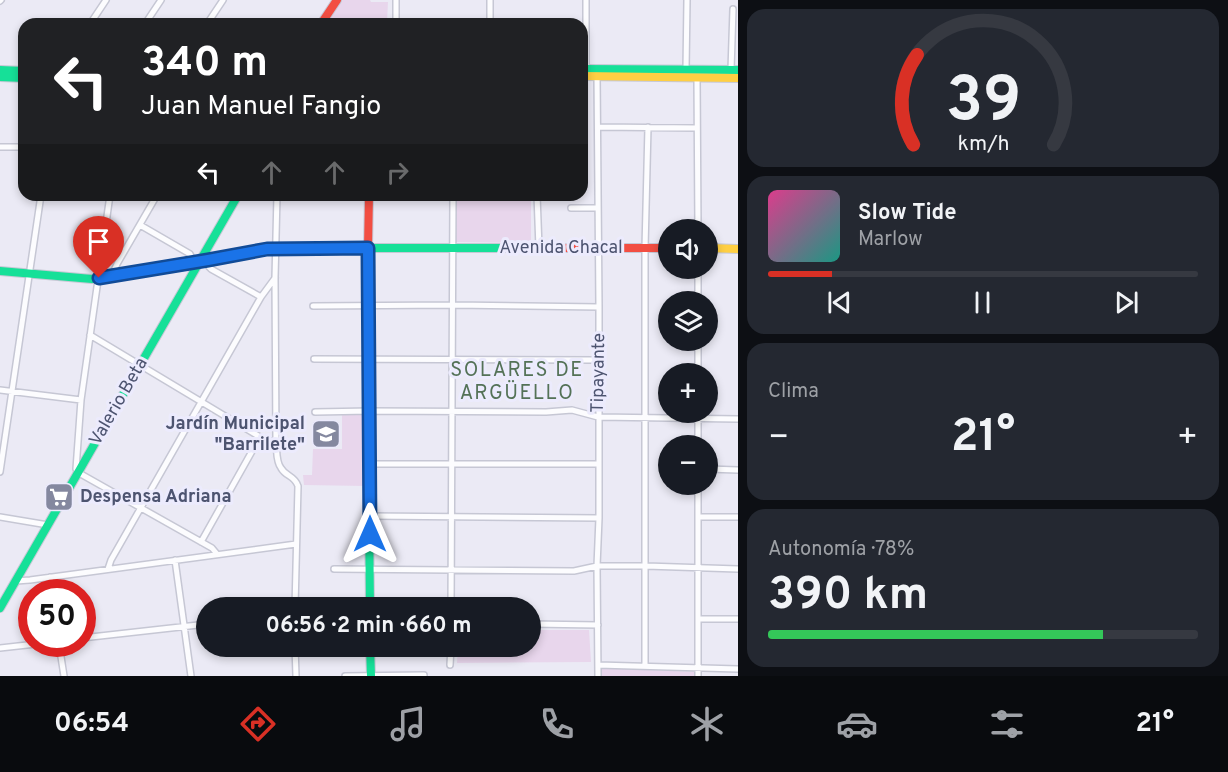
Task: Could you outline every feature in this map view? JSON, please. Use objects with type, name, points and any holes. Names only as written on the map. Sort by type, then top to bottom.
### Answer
[{"type":"main road","points":[[325,18],[337,0]]},
{"type":"main road","points":[[0,70],[18,71]]},
{"type":"main road","points":[[588,72],[686,74],[734,70]]},
{"type":"main road","points":[[686,74],[698,78],[738,78]]},
{"type":"main road","points":[[0,77],[18,78]]},
{"type":"main road","name":"Valerio Beta","points":[[0,608],[235,201]]},
{"type":"main road","points":[[369,201],[370,597]]},
{"type":"main road","name":"Avenida Chacal","points":[[0,271],[81,279],[99,278],[276,248],[658,248]]},
{"type":"main road","points":[[718,248],[738,249]]},
{"type":"main road","points":[[370,657],[371,676]]},
{"type":"street","points":[[94,18],[105,0]]},
{"type":"street","points":[[149,18],[161,0]]},
{"type":"street","points":[[211,18],[223,0]]},
{"type":"street","points":[[396,0],[396,18]]},
{"type":"street","points":[[490,0],[490,18]]},
{"type":"street","points":[[586,0],[586,18]]},
{"type":"street","points":[[686,74],[687,0]]},
{"type":"street","points":[[733,9],[734,70]]},
{"type":"street","name":"Tipayante","points":[[597,73],[598,676]]},
{"type":"street","points":[[698,78],[698,219]]},
{"type":"street","points":[[598,127],[697,128]]},
{"type":"street","points":[[645,666],[645,248],[648,127]]},
{"type":"street","points":[[0,147],[18,147]]},
{"type":"street","points":[[0,472],[40,201]]},
{"type":"street","points":[[109,201],[81,400],[75,464],[79,473],[212,548],[217,554]]},
{"type":"street","points":[[112,275],[154,201]]},
{"type":"street","points":[[277,201],[276,443],[279,465],[294,478],[298,486],[295,597]]},
{"type":"street","points":[[451,597],[453,201]]},
{"type":"street","points":[[537,201],[539,248]]},
{"type":"street","points":[[571,208],[598,208]]},
{"type":"street","points":[[140,225],[261,297]]},
{"type":"street","points":[[108,569],[140,508],[261,297],[275,278]]},
{"type":"street","points":[[313,306],[599,307]]},
{"type":"street","points":[[90,335],[201,402],[276,443]]},
{"type":"street","points":[[314,359],[599,360]]},
{"type":"street","points":[[0,390],[81,400]]},
{"type":"street","points":[[315,412],[572,410],[598,417],[658,417]]},
{"type":"street","points":[[718,418],[738,419]]},
{"type":"street","points":[[201,542],[260,436]]},
{"type":"street","points":[[369,464],[599,464]]},
{"type":"street","points":[[718,469],[738,470]]},
{"type":"street","points":[[698,495],[698,676]]},
{"type":"street","points":[[370,516],[598,518]]},
{"type":"street","points":[[0,517],[48,525]]},
{"type":"street","points":[[698,517],[738,517]]},
{"type":"street","points":[[16,581],[296,544]]},
{"type":"street","points":[[176,560],[191,676]]},
{"type":"street","points":[[334,569],[574,571],[597,566],[738,569]]},
{"type":"street","points":[[698,619],[738,619]]},
{"type":"street","points":[[541,624],[598,625]]},
{"type":"street","points":[[96,636],[196,625]]},
{"type":"street","points":[[0,648],[18,646]]},
{"type":"street","points":[[61,657],[64,676]]},
{"type":"street","points":[[296,657],[296,676]]},
{"type":"street","points":[[450,657],[450,665]]},
{"type":"street","points":[[598,665],[738,669]]},
{"type":"street","points":[[345,676],[424,675]]},
{"type":"shaded area","points":[[341,0],[388,2],[387,18],[330,18]]},
{"type":"shaded area","points":[[456,201],[531,201],[531,243],[455,242]]},
{"type":"shaded area","points":[[342,413],[366,414],[366,486],[304,485],[303,475],[312,475],[313,449],[342,449]]},
{"type":"shaded area","points":[[541,630],[589,630],[591,662],[457,663],[457,657],[541,657]]},
{"type":"shaded area","points":[[601,668],[696,672],[696,676],[601,676]]},
{"type":"traffic: fast","points":[[588,69],[738,70]]},
{"type":"traffic: fast","points":[[0,70],[18,71]]},
{"type":"traffic: fast","points":[[0,77],[18,78]]},
{"type":"traffic: fast","points":[[0,608],[235,201]]},
{"type":"traffic: fast","points":[[0,271],[92,279],[276,248],[517,248]]},
{"type":"traffic: fast","points":[[369,514],[370,597]]},
{"type":"traffic: fast","points":[[370,657],[371,676]]},
{"type":"traffic: slow","points":[[588,76],[738,78]]},
{"type":"traffic: slow","points":[[718,248],[738,249]]},
{"type":"traffic: jam","points":[[325,18],[337,0]]},
{"type":"traffic: jam","points":[[369,201],[369,514]]},
{"type":"traffic: jam","points":[[517,248],[658,248]]},
{"type":"place","name":"Jardín Municipal \"Barrilete\"","points":[[326,434]]},
{"type":"place","name":"Despensa Adriana","points":[[59,497]]},
{"type":"district","name":"SOLARES DE ARGÜELLO","points":[[517,382]]},
{"type":"route","points":[[99,278],[267,249],[368,248],[370,534]]}]
